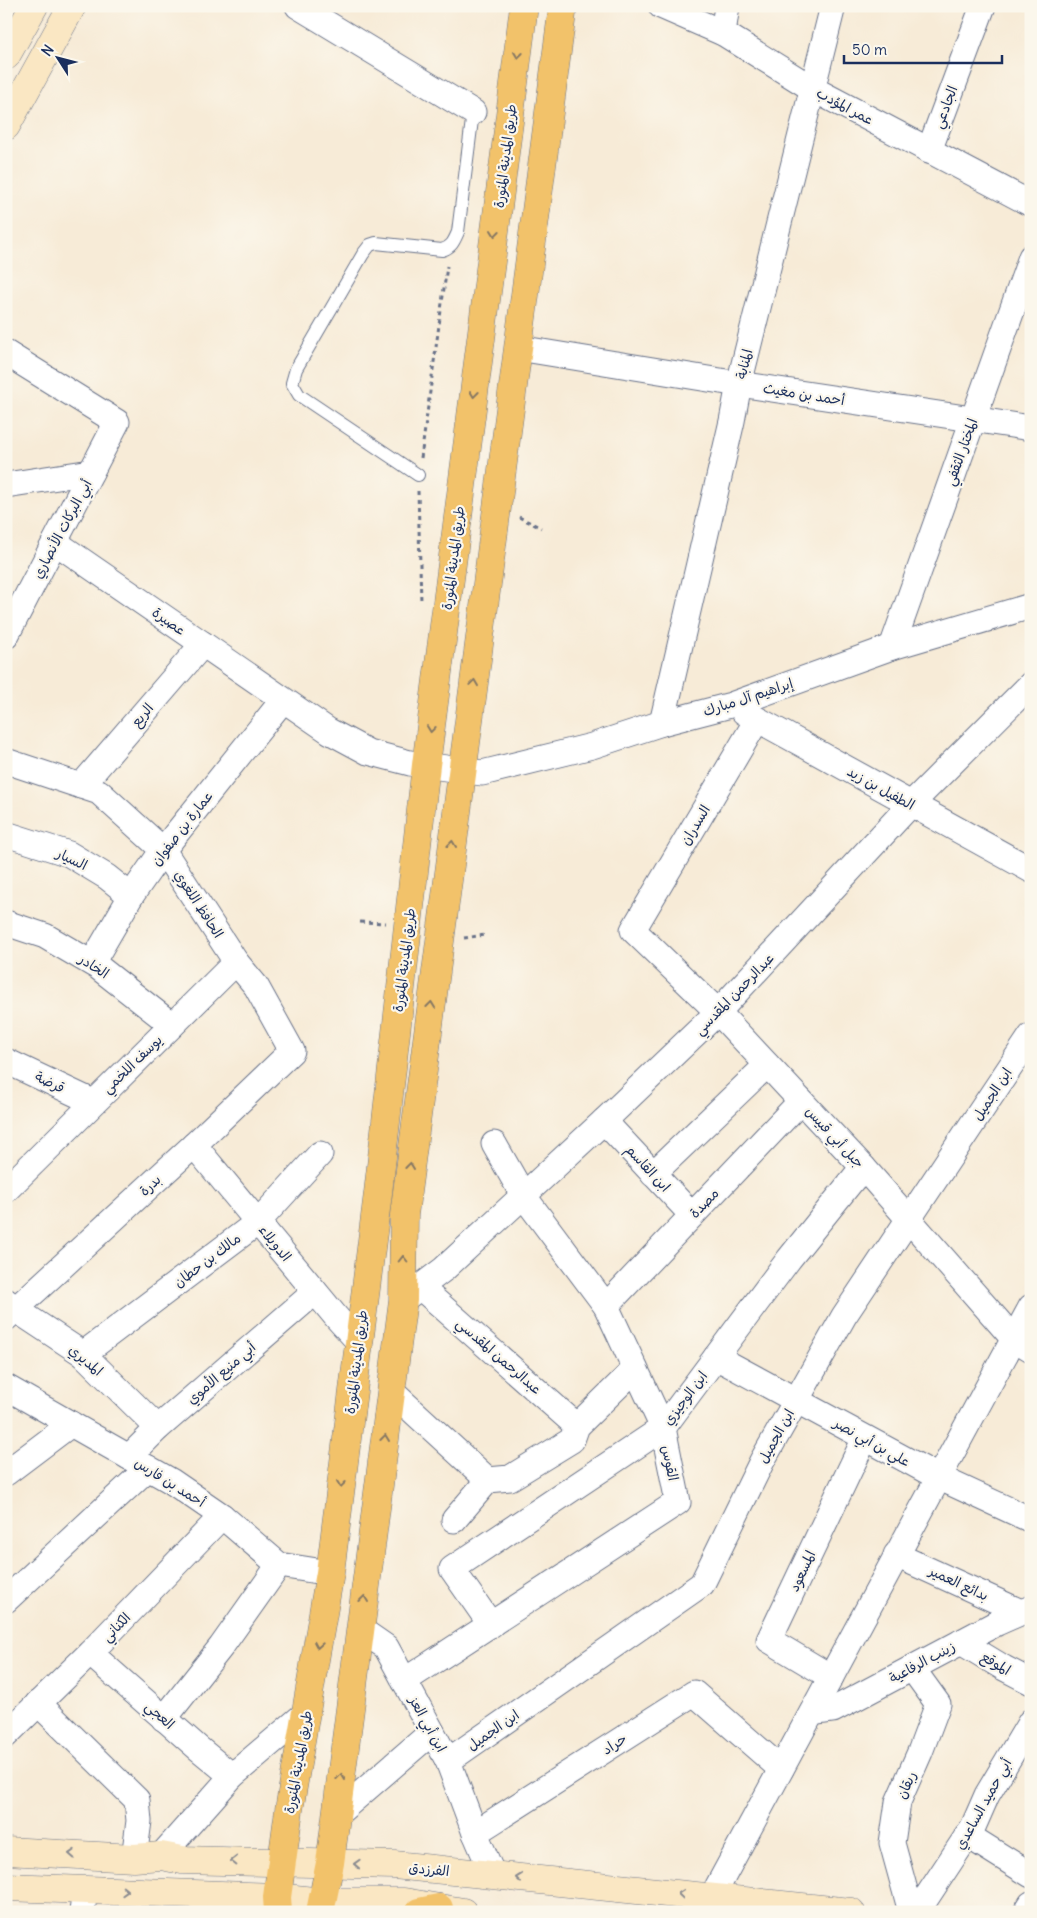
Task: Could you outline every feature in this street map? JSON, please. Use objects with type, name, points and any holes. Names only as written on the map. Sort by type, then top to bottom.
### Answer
[{"type":"main road","points":[[6,56],[34,6]]},
{"type":"main road","points":[[6,126],[72,6]]},
{"type":"main road","name":"طريق المدينة المنورة","points":[[278,1905],[289,1810],[330,1573],[379,1183],[426,765],[524,6]]},
{"type":"main road","points":[[321,1907],[330,1863],[391,1391],[412,1294],[404,1215],[563,6]]},
{"type":"main road","name":"الفرزدق","points":[[6,1851],[134,1858],[161,1856],[182,1860],[394,1865],[851,1912]]},
{"type":"main road","points":[[6,1887],[83,1901],[321,1907],[404,1902],[440,1911]]},
{"type":"street","points":[[298,6],[474,112]]},
{"type":"street","name":"عمر المؤدب","points":[[661,6],[723,33],[813,89],[1031,204]]},
{"type":"street","points":[[723,33],[727,6]]},
{"type":"street","name":"المنابة","points":[[662,723],[739,384],[834,6]]},
{"type":"street","name":"الجادعي","points":[[929,151],[983,6]]},
{"type":"street","name":"المختار الثقفي","points":[[892,647],[1031,257]]},
{"type":"street","name":"أحمد بن مغيث","points":[[518,348],[739,384],[1031,428]]},
{"type":"street","name":"أبي البركات الأنصاري","points":[[6,353],[117,422],[6,636]]},
{"type":"street","points":[[6,485],[91,472]]},
{"type":"street","name":"عصيرة","points":[[55,542],[329,731],[368,752],[426,765]]},
{"type":"street","name":"إبراهيم آل مبارك","points":[[426,765],[482,773],[592,746],[662,723],[731,705],[892,647],[1031,606]]},
{"type":"street","name":"الريع","points":[[81,786],[203,644]]},
{"type":"street","name":"عبدالرحمن المقدسي","points":[[577,1426],[412,1294],[444,1269],[604,1122],[718,1012],[911,804],[1031,684]]},
{"type":"street","name":"عمارة بن صفوان","points":[[92,964],[131,896],[163,850],[283,700]]},
{"type":"street","name":"الطفيل بن زيد","points":[[731,705],[911,804],[1026,859]]},
{"type":"street","name":"السدران","points":[[632,930],[757,720]]},
{"type":"street","name":"الحافظ اللغوي","points":[[6,761],[99,792],[163,850],[236,962]]},
{"type":"street","name":"السيار","points":[[6,834],[69,854],[107,877],[131,896]]},
{"type":"street","name":"الخادر","points":[[6,923],[45,936],[92,964],[172,1024]]},
{"type":"street","name":"جبل أبي قبيس","points":[[632,930],[718,1012],[863,1167],[1022,1343]]},
{"type":"street","name":"بدرة","points":[[9,1309],[194,1145],[292,1051],[256,986],[236,962]]},
{"type":"street","name":"يوسف اللخمي","points":[[6,1190],[236,962]]},
{"type":"street","name":"ابن الجميل","points":[[448,1761],[702,1584],[762,1462],[844,1316],[1031,1036]]},
{"type":"street","name":"قرضة","points":[[6,1061],[93,1102]]},
{"type":"street","points":[[653,1174],[768,1065]]},
{"type":"street","name":"مصدة","points":[[606,1306],[801,1101]]},
{"type":"street","name":"ابن القاسم","points":[[604,1122],[692,1215]]},
{"type":"street","name":"القوس","points":[[404,1681],[678,1502],[663,1428],[606,1306],[523,1195],[494,1144]]},
{"type":"street","name":"الدويلاء","points":[[194,1145],[314,1292],[358,1341]]},
{"type":"street","name":"مالك بن حطان","points":[[83,1354],[258,1222],[320,1154]]},
{"type":"street","name":"ابن الوجيزي","points":[[490,1625],[452,1569],[663,1428],[789,1259],[863,1167]]},
{"type":"street","name":"أبي منيع الأموي","points":[[6,1600],[138,1462],[158,1428],[314,1292]]},
{"type":"street","points":[[712,1898],[938,1478],[1022,1343],[1031,1307]]},
{"type":"street","name":"المديري","points":[[9,1309],[83,1354],[158,1428]]},
{"type":"street","name":"علي بن أبي نصر","points":[[716,1357],[938,1478],[1028,1513]]},
{"type":"street","points":[[454,1520],[488,1480],[510,1478],[572,1440],[577,1426],[635,1369]]},
{"type":"street","name":"أحمد بن فارس","points":[[6,1387],[171,1481],[222,1516],[279,1565]]},
{"type":"street","points":[[391,1391],[488,1480]]},
{"type":"street","points":[[6,1473],[71,1424]]},
{"type":"street","name":"المسعود","points":[[831,1677],[769,1640],[865,1438]]},
{"type":"street","name":"الكناني","points":[[6,1734],[90,1653],[222,1516]]},
{"type":"street","name":"بدائع العمير","points":[[896,1555],[1026,1610]]},
{"type":"street","points":[[164,1719],[221,1647],[279,1565],[330,1573]]},
{"type":"street","name":"زينب الرفاعية","points":[[812,1712],[832,1710],[1026,1610]]},
{"type":"street","name":"ابن أبي العز","points":[[360,1629],[386,1648],[448,1761],[475,1833]]},
{"type":"street","name":"الموقع","points":[[961,1642],[1031,1682]]},
{"type":"street","name":"العجي","points":[[90,1653],[232,1776]]},
{"type":"street","name":"ربقان","points":[[911,1912],[892,1843],[898,1802],[938,1704],[912,1668]]},
{"type":"street","name":"حراد","points":[[475,1833],[694,1692],[781,1769]]},
{"type":"street","points":[[38,1703],[137,1800],[139,1821],[134,1858]]},
{"type":"street","points":[[161,1856],[232,1776],[306,1713]]},
{"type":"street","name":"أبي حميد الساعدي","points":[[917,1912],[967,1835],[987,1795],[1031,1721]]},
{"type":"street","points":[[336,1814],[432,1732]]},
{"type":"street","points":[[475,1833],[493,1875]]},
{"type":"street","points":[[967,1835],[1031,1875]]},
{"type":"street","points":[[1026,1912],[1031,1904]]},
{"type":"lane","points":[[418,475],[299,395],[292,383],[296,369],[363,254],[370,246],[376,243],[442,250],[449,248],[458,232],[474,112]]},
{"type":"path","points":[[421,604],[418,475],[449,248]]}]
